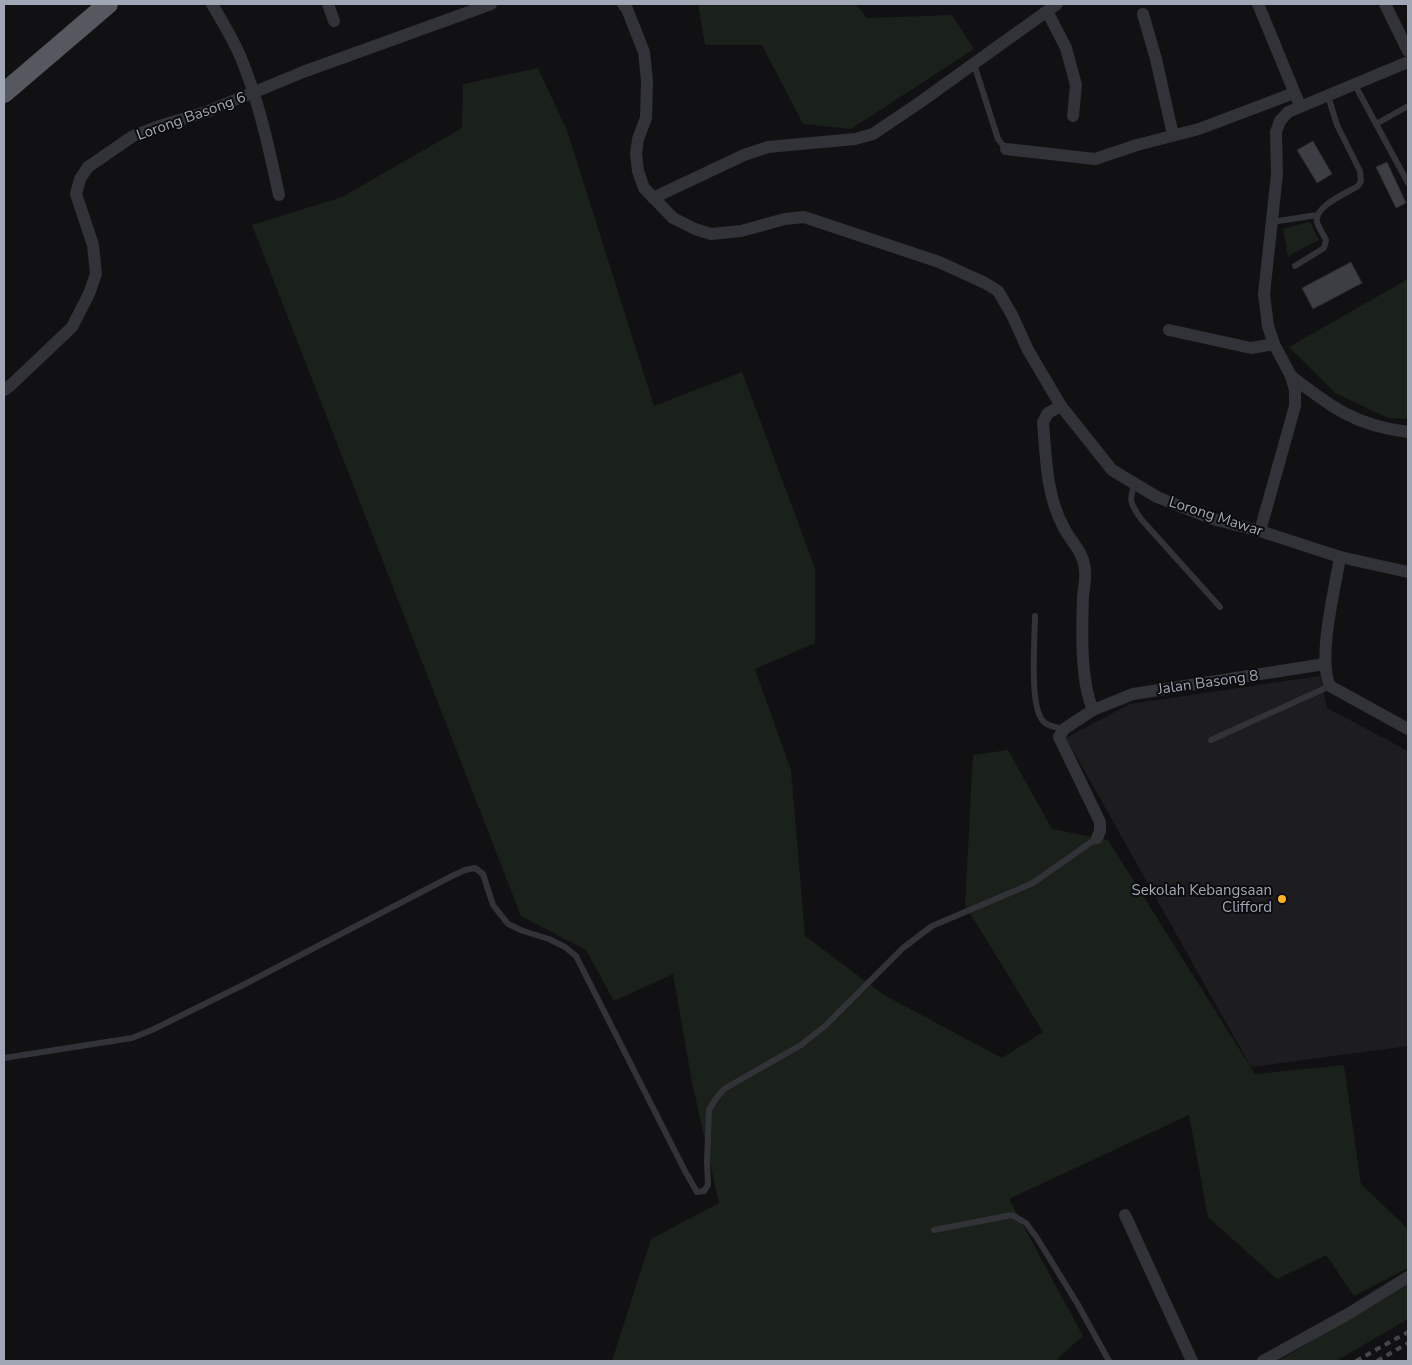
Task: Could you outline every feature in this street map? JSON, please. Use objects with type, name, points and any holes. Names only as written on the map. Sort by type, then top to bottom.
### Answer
[{"type":"highway","points":[[4,93],[108,4]]},
{"type":"street","points":[[212,4],[241,58],[267,136],[279,195]]},
{"type":"street","points":[[328,4],[334,21]]},
{"type":"street","name":"Lorong Basong 6","points":[[4,390],[72,327],[89,294],[96,274],[92,245],[76,194],[80,179],[88,167],[134,136],[156,127],[206,112],[303,72],[491,4]]},
{"type":"street","name":"Lorong Mawar","points":[[624,4],[644,52],[647,80],[646,118],[638,139],[636,154],[638,171],[644,188],[673,218],[695,229],[711,234],[741,231],[785,218],[804,217],[939,262],[985,283],[998,291],[1012,315],[1028,350],[1061,406],[1112,470],[1157,497],[1213,519],[1260,531],[1340,557],[1408,572]]},
{"type":"street","points":[[1258,4],[1300,107]]},
{"type":"street","points":[[1385,4],[1408,51]]},
{"type":"street","points":[[653,198],[744,155],[768,147],[855,139],[873,134],[1052,7],[1076,85],[1073,116]]},
{"type":"street","points":[[1142,14],[1156,59],[1173,136]]},
{"type":"street","points":[[1260,531],[1295,406],[1295,390],[1291,376],[1274,344],[1268,326],[1264,294],[1277,174],[1276,132],[1280,121],[1288,112],[1408,62]]},
{"type":"street","points":[[1006,149],[1096,159],[1137,145],[1199,129],[1294,93]]},
{"type":"street","points":[[1170,330],[1251,348],[1274,344]]},
{"type":"street","points":[[1291,376],[1322,401],[1342,413],[1368,424],[1408,432]]},
{"type":"street","points":[[1061,406],[1048,413],[1043,422],[1049,487],[1063,526],[1082,557],[1085,570],[1083,623],[1085,677],[1088,698],[1093,710]]},
{"type":"street","points":[[1340,557],[1328,626],[1327,680],[1330,686],[1408,729]]},
{"type":"street","name":"Jalan Basong 8","points":[[1064,729],[1093,710],[1133,694],[1326,664]]},
{"type":"street","points":[[1064,729],[1058,737],[1100,822],[1097,838]]},
{"type":"street","points":[[1125,1214],[1192,1361]]},
{"type":"street","points":[[1263,1361],[1348,1314],[1408,1277]]},
{"type":"lane","points":[[974,64],[998,139],[1006,149]]},
{"type":"lane","points":[[1355,85],[1408,183]]},
{"type":"lane","points":[[1295,266],[1324,248],[1326,240],[1317,215],[1321,208],[1358,186],[1361,181],[1360,171],[1337,124],[1328,96]]},
{"type":"lane","points":[[1376,124],[1408,106]]},
{"type":"lane","points":[[1272,222],[1317,215]]},
{"type":"lane","points":[[1135,484],[1130,496],[1137,513],[1220,607]]},
{"type":"lane","points":[[1035,616],[1034,693],[1037,711],[1043,721],[1051,726],[1064,729]]},
{"type":"lane","points":[[1211,740],[1330,686]]},
{"type":"lane","points":[[4,1058],[132,1038],[152,1030],[256,979],[450,877],[465,870],[475,868],[484,874],[493,905],[508,924],[524,932],[549,939],[566,947],[576,956],[686,1173],[697,1192],[704,1191],[708,1185],[709,1110],[714,1100],[724,1089],[801,1045],[825,1026],[904,948],[932,926],[1033,883],[1097,838]]},
{"type":"lane","points":[[934,1230],[1012,1215],[1026,1223],[1077,1303],[1109,1361]]},
{"type":"shaded area","points":[[698,4],[856,4],[867,18],[952,15],[974,49],[851,129],[803,124],[762,45],[705,45]]},
{"type":"shaded area","points":[[538,68],[568,133],[654,406],[742,372],[815,568],[815,643],[755,669],[791,770],[805,936],[884,995],[1002,1058],[1043,1032],[965,905],[973,755],[1008,750],[1052,829],[1108,840],[1255,1074],[1344,1065],[1361,1184],[1408,1229],[1408,1268],[1354,1296],[1326,1255],[1277,1279],[1208,1217],[1189,1115],[1009,1199],[1083,1336],[1057,1361],[612,1361],[651,1239],[719,1203],[692,1082],[673,974],[614,1001],[586,950],[521,916],[252,225],[342,197],[462,128],[463,84]]},
{"type":"shaded area","points":[[1310,222],[1319,240],[1288,256],[1283,229]]},
{"type":"shaded area","points":[[1408,279],[1408,419],[1388,418],[1335,393],[1289,347]]},
{"type":"shaded area","name":"Sekolah Kebangsaan Clifford","points":[[1320,676],[1327,708],[1408,751],[1408,1046],[1251,1067],[1066,738],[1130,704]]},
{"type":"shaded area","points":[[1408,1284],[1408,1319],[1336,1361],[1278,1361]]},
{"type":"building","points":[[1313,141],[1332,174],[1317,183],[1297,150]]},
{"type":"building","points":[[1387,162],[1406,203],[1396,208],[1376,167]]},
{"type":"building","points":[[1351,262],[1362,283],[1313,309],[1302,288]]},
{"type":"railway","points":[[1356,1361],[1408,1332]]},
{"type":"railway","points":[[1377,1361],[1408,1343]]},
{"type":"place","name":"Sekolah Kebangsaan Clifford","points":[[1282,899]]}]
